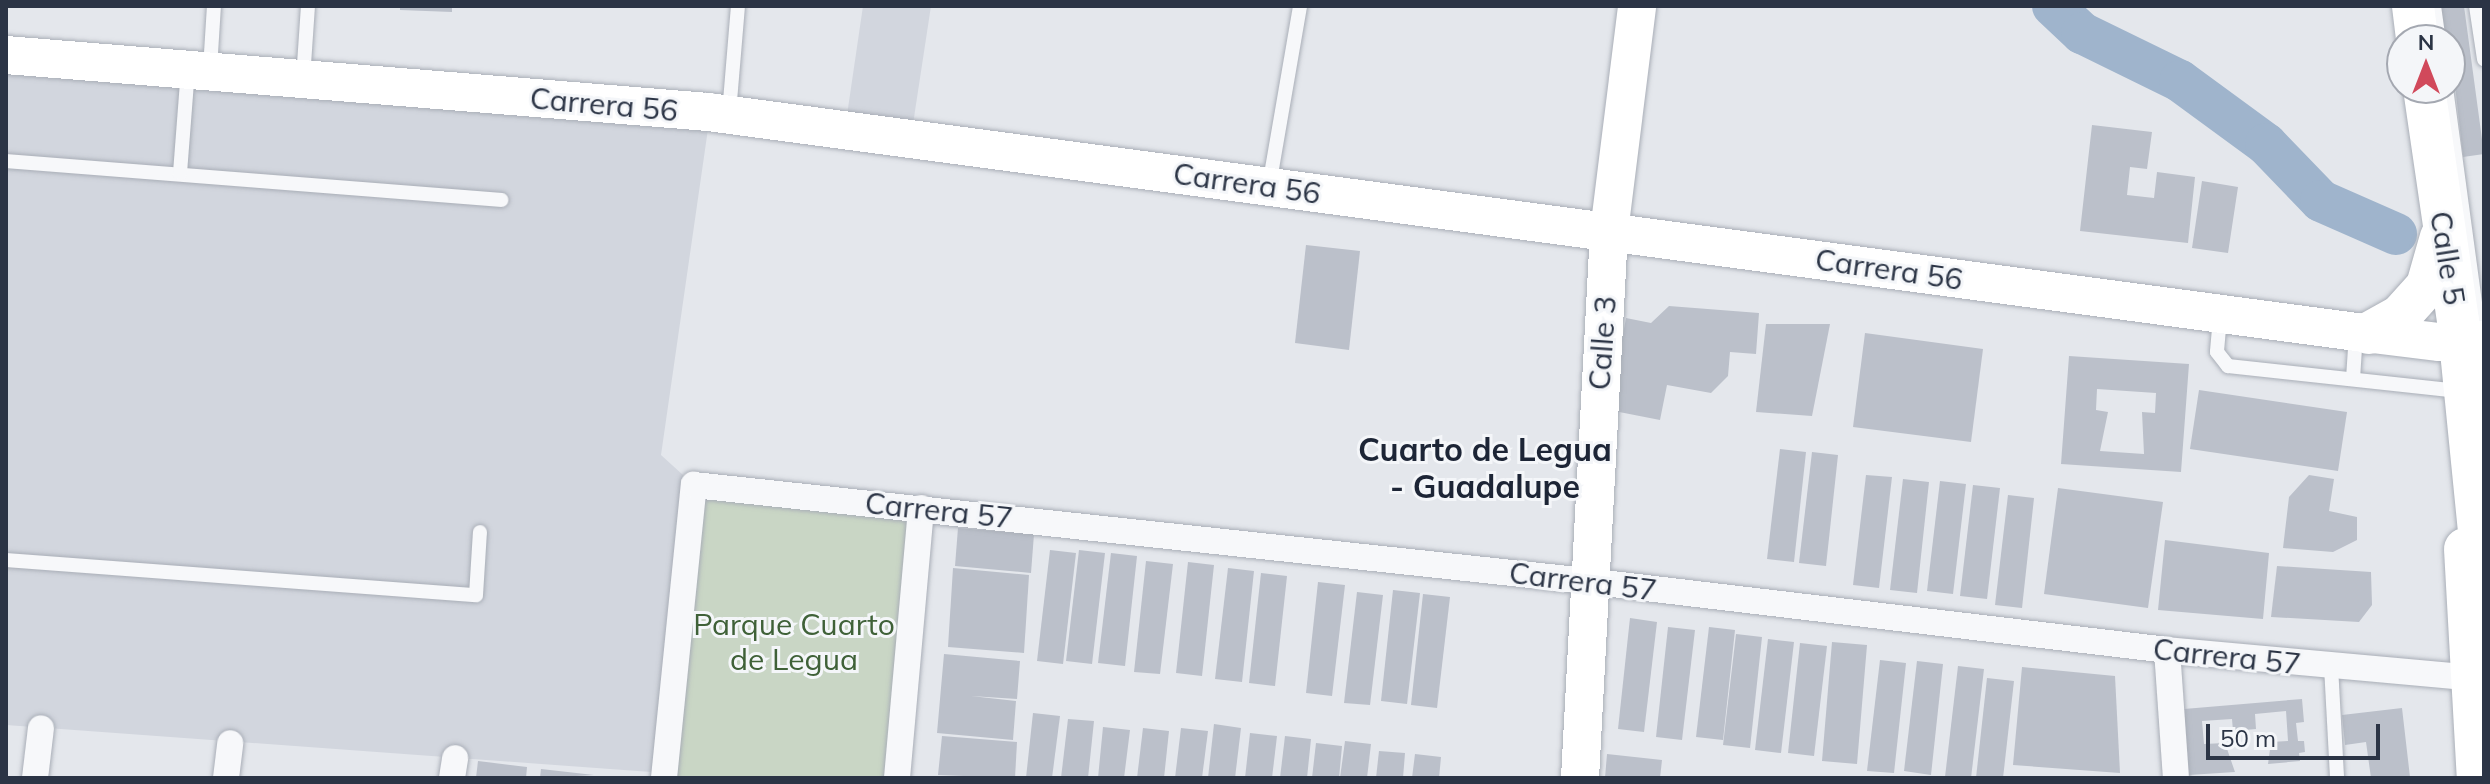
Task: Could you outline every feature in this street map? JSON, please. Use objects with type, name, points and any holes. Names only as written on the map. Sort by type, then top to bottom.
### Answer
[{"type":"main road","name":"Calle 5","points":[[2426,104],[2442,224],[2474,372],[2484,580]]},
{"type":"main road","points":[[2363,333],[2400,316],[2427,286],[2441,249],[2442,224]]},
{"type":"main road","name":"Calle 5","points":[[2474,372],[2462,492],[2478,778]]},
{"type":"street","name":"Calle 3","points":[[1580,778],[1587,581],[1609,232],[1637,6]]},
{"type":"street","name":"Carrera 56","points":[[6,55],[728,115],[2363,333],[2474,372]]},
{"type":"street","name":"Carrera 57","points":[[664,776],[694,485],[1587,581],[2167,650],[2472,678]]},
{"type":"street","points":[[897,778],[921,508]]},
{"type":"street","points":[[2167,650],[2176,778]]},
{"type":"street","points":[[35,778],[41,728]]},
{"type":"street","points":[[226,778],[230,743]]},
{"type":"lane","points":[[180,173],[214,6]]},
{"type":"lane","points":[[302,79],[308,6]]},
{"type":"lane","points":[[728,115],[738,6]]},
{"type":"lane","points":[[1269,186],[1300,6]]},
{"type":"lane","points":[[2476,6],[2484,59]]},
{"type":"lane","points":[[2220,314],[2217,352],[2222,363],[2353,379],[2474,372],[2448,104]]},
{"type":"lane","points":[[6,161],[501,200]]},
{"type":"lane","points":[[2353,379],[2363,333]]},
{"type":"lane","points":[[6,560],[476,595],[480,532]]},
{"type":"lane","points":[[2331,666],[2337,778]]},
{"type":"shaded area","points":[[863,6],[931,6],[913,124],[847,115]]},
{"type":"shaded area","points":[[6,73],[708,129],[661,455],[694,485],[665,773],[6,725]]},
{"type":"green space","name":"Parque Cuarto de Legua","points":[[694,485],[921,508],[897,778],[664,778]]},
{"type":"building","points":[[400,6],[452,6],[452,12],[400,10]]},
{"type":"building","points":[[2439,6],[2464,6],[2484,154],[2463,157],[2457,104],[2466,104],[2466,24],[2442,24]]},
{"type":"building","points":[[2092,125],[2152,132],[2147,169],[2130,167],[2127,195],[2154,198],[2157,172],[2195,177],[2188,243],[2080,231]]},
{"type":"building","points":[[2202,181],[2238,187],[2228,253],[2192,248]]},
{"type":"building","points":[[1306,245],[1360,251],[1349,350],[1295,343]]},
{"type":"building","points":[[1669,306],[1759,313],[1756,354],[1730,352],[1728,376],[1711,393],[1667,385],[1660,420],[1609,410],[1626,318],[1651,323]]},
{"type":"building","points":[[1766,324],[1830,324],[1812,416],[1756,412]]},
{"type":"building","points":[[1865,333],[1983,349],[1971,442],[1853,427]]},
{"type":"building","points":[[2069,356],[2189,364],[2181,472],[2061,464]],"holes":[[[2097,389],[2156,393],[2155,413],[2142,412],[2144,454],[2100,451],[2108,412],[2096,410]]]},
{"type":"building","points":[[2199,390],[2347,412],[2338,471],[2190,449]]},
{"type":"building","points":[[1780,449],[1806,452],[1794,562],[1767,559]]},
{"type":"building","points":[[1812,452],[1838,455],[1826,566],[1799,563]]},
{"type":"building","points":[[1866,475],[1892,477],[1879,588],[1853,585]]},
{"type":"building","points":[[2309,475],[2334,479],[2329,511],[2357,517],[2357,540],[2333,552],[2283,548],[2289,497]]},
{"type":"building","points":[[1903,479],[1929,482],[1917,593],[1890,590]]},
{"type":"building","points":[[1940,481],[1966,484],[1953,594],[1927,591]]},
{"type":"building","points":[[1973,485],[2000,488],[1987,599],[1960,596]]},
{"type":"building","points":[[2058,488],[2163,502],[2148,608],[2044,594]]},
{"type":"building","points":[[2008,495],[2034,498],[2022,608],[1995,605]]},
{"type":"building","points":[[958,528],[1034,534],[1031,573],[955,566]]},
{"type":"building","points":[[2165,540],[2269,553],[2263,619],[2158,610]]},
{"type":"building","points":[[1050,550],[1076,553],[1063,664],[1037,661]]},
{"type":"building","points":[[1079,550],[1105,553],[1092,664],[1066,661]]},
{"type":"building","points":[[1111,553],[1137,556],[1125,666],[1098,663]]},
{"type":"building","points":[[1146,561],[1173,564],[1160,674],[1134,672]]},
{"type":"building","points":[[1188,562],[1214,565],[1202,676],[1176,673]]},
{"type":"building","points":[[2277,566],[2371,572],[2372,605],[2359,622],[2271,617]]},
{"type":"building","points":[[953,568],[1029,575],[1024,653],[948,647]]},
{"type":"building","points":[[1228,568],[1254,571],[1242,682],[1215,679]]},
{"type":"building","points":[[1261,573],[1287,576],[1275,686],[1249,683]]},
{"type":"building","points":[[1318,582],[1345,585],[1332,696],[1306,693]]},
{"type":"building","points":[[1393,590],[1420,593],[1407,704],[1381,701]]},
{"type":"building","points":[[1357,592],[1383,595],[1370,705],[1344,703]]},
{"type":"building","points":[[1423,594],[1450,597],[1437,708],[1411,705]]},
{"type":"building","points":[[1630,618],[1657,622],[1644,732],[1618,729]]},
{"type":"building","points":[[1668,627],[1695,630],[1682,740],[1656,737]]},
{"type":"building","points":[[1709,627],[1735,630],[1723,740],[1696,737]]},
{"type":"building","points":[[1736,634],[1762,637],[1750,748],[1723,745]]},
{"type":"building","points":[[1768,639],[1794,642],[1781,753],[1755,750]]},
{"type":"building","points":[[1832,642],[1867,645],[1857,764],[1822,761]]},
{"type":"building","points":[[1800,643],[1827,646],[1814,756],[1788,753]]},
{"type":"building","points":[[944,654],[1020,661],[1017,699],[971,696],[1016,701],[1013,740],[937,733]]},
{"type":"building","points":[[1880,660],[1906,663],[1894,773],[1867,771]]},
{"type":"building","points":[[1917,661],[1943,664],[1931,775],[1904,771]]},
{"type":"building","points":[[1958,666],[1984,669],[1971,778],[1945,777]]},
{"type":"building","points":[[2022,667],[2115,676],[2120,773],[2013,765]]},
{"type":"building","points":[[1987,678],[2014,681],[2003,778],[1976,778]]},
{"type":"building","points":[[2302,699],[2304,722],[2296,723],[2298,741],[2304,741],[2305,752],[2299,753],[2300,761],[2268,764],[2271,742],[2288,741],[2286,711],[2255,714],[2256,729],[2233,731],[2232,719],[2202,721],[2204,744],[2225,743],[2235,772],[2189,775],[2184,709]]},
{"type":"building","points":[[2402,708],[2410,777],[2371,778],[2366,742],[2345,745],[2342,715]]},
{"type":"building","points":[[1033,713],[1060,716],[1052,778],[1026,778]]},
{"type":"building","points":[[1068,719],[1094,721],[1088,778],[1061,778]]},
{"type":"building","points":[[1214,724],[1241,728],[1235,778],[1208,778]]},
{"type":"building","points":[[1103,727],[1130,730],[1124,778],[1098,778]]},
{"type":"building","points":[[1143,728],[1169,731],[1164,778],[1137,778]]},
{"type":"building","points":[[1181,728],[1208,731],[1202,778],[1175,778]]},
{"type":"building","points":[[1250,733],[1277,736],[1272,778],[1245,778]]},
{"type":"building","points":[[942,736],[1017,742],[1015,778],[938,775]]},
{"type":"building","points":[[1285,736],[1311,739],[1307,778],[1280,778]]},
{"type":"building","points":[[1345,741],[1371,744],[1367,778],[1340,778]]},
{"type":"building","points":[[1316,743],[1342,746],[1339,778],[1312,778]]},
{"type":"building","points":[[1379,751],[1405,753],[1403,778],[1376,778]]},
{"type":"building","points":[[1415,754],[1441,757],[1439,778],[1412,778]]},
{"type":"building","points":[[1607,754],[1662,760],[1660,778],[1605,778]]},
{"type":"building","points":[[478,761],[527,767],[526,778],[476,778]]},
{"type":"building","points":[[541,769],[594,775],[540,778]]},
{"type":"waterway","points":[[2053,6],[2082,33],[2180,81],[2266,144],[2321,201],[2396,234]]},
{"type":"district","name":"Cuarto de Legua - Guadalupe","points":[[1485,468]]}]
